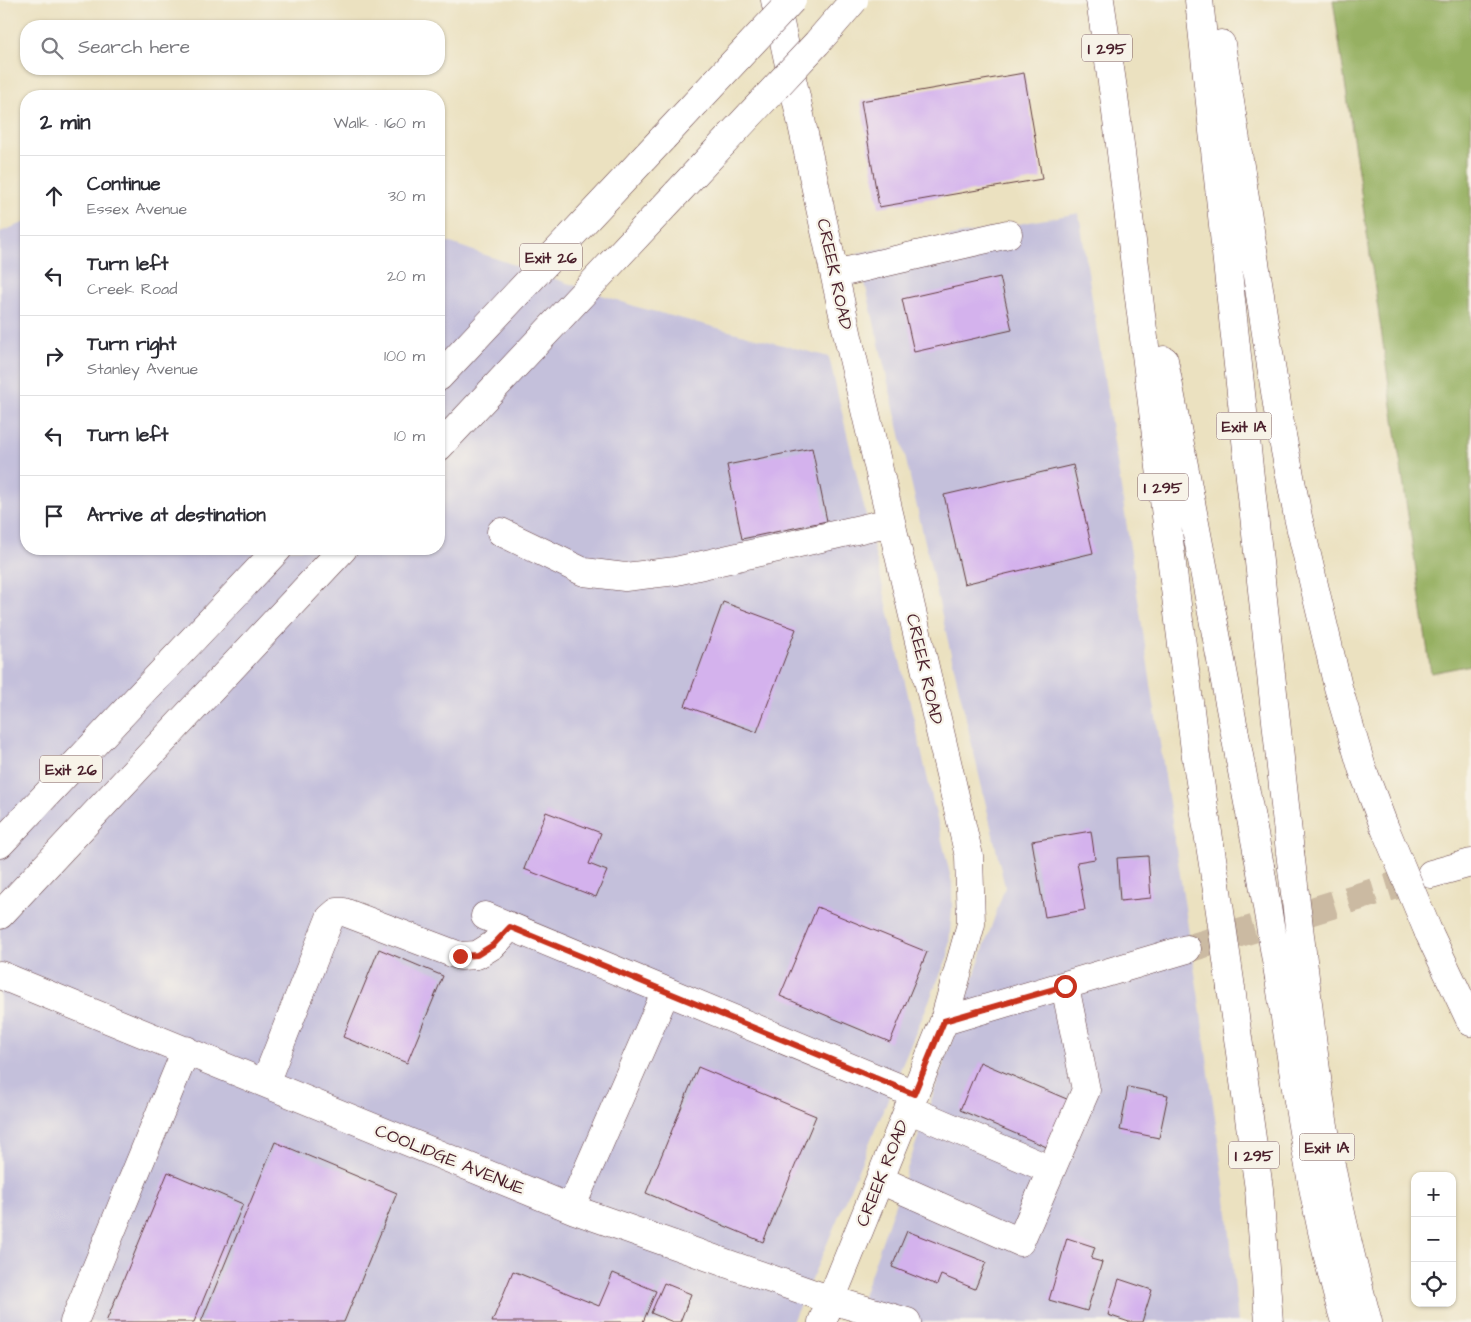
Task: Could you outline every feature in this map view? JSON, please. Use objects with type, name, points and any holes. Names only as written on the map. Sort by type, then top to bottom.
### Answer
[{"type":"main road","name":"CREEK ROAD","points":[[775,0],[835,274],[968,856],[972,924],[944,1021],[827,1311]]},
{"type":"main road","name":"Exit 26","points":[[445,371],[792,0]]},
{"type":"main road","points":[[445,440],[677,193],[854,0]]},
{"type":"main road","name":"I 295","points":[[1100,0],[1114,96],[1195,750],[1259,1189],[1269,1322]]},
{"type":"main road","name":"Exit 1A","points":[[1199,0],[1290,852],[1292,974],[1317,1082],[1344,1226],[1368,1322]]},
{"type":"main road","points":[[1215,0],[1281,430],[1298,517],[1338,687],[1367,785],[1428,931],[1471,1022]]},
{"type":"main road","points":[[1114,96],[1260,866],[1292,974],[1310,1178],[1345,1322]]},
{"type":"main road","points":[[835,274],[1008,234]]},
{"type":"main road","points":[[500,532],[584,572],[626,577],[676,571],[891,522]]},
{"type":"main road","name":"Exit 26","points":[[0,844],[272,555]]},
{"type":"main road","points":[[0,915],[337,555]]},
{"type":"main road","points":[[1431,874],[1471,862]]},
{"type":"main road","points":[[265,1083],[330,918],[337,912],[344,912],[460,956],[477,955],[493,945],[510,927]]},
{"type":"main road","points":[[485,916],[666,991],[911,1101],[1051,1170]]},
{"type":"main road","points":[[944,1021],[1187,949]]},
{"type":"main road","name":"COOLIDGE AVENUE","points":[[0,975],[827,1311],[907,1322]]},
{"type":"main road","points":[[880,1180],[1020,1242],[1086,1090],[1065,986]]},
{"type":"main road","points":[[571,1208],[666,991]]},
{"type":"main road","points":[[74,1322],[186,1050]]},
{"type":"shaded area","points":[[1079,213],[1199,999],[1228,1214],[1238,1322],[854,1322],[1005,887],[858,253]]},
{"type":"shaded area","points":[[20,224],[20,555],[445,555],[445,241],[637,307],[829,357],[952,883],[952,910],[948,956],[824,1251],[792,1322],[0,1322],[0,232]]},
{"type":"green space","points":[[1333,0],[1471,0],[1471,665],[1431,673]]},
{"type":"building","points":[[1024,73],[1042,179],[879,207],[861,101]]},
{"type":"building","points":[[1000,277],[1012,330],[914,352],[902,299]]},
{"type":"building","points":[[812,448],[827,521],[742,539],[727,465]]},
{"type":"building","points":[[1073,465],[1093,553],[964,584],[944,495]]},
{"type":"building","points":[[723,602],[796,629],[757,732],[685,706]]},
{"type":"building","points":[[546,812],[601,833],[589,864],[607,871],[596,897],[524,869]]},
{"type":"building","points":[[1091,831],[1095,859],[1077,862],[1085,910],[1045,917],[1032,841]]},
{"type":"building","points":[[1148,856],[1151,898],[1120,901],[1117,858]]},
{"type":"building","points":[[817,907],[927,952],[890,1042],[780,996]]},
{"type":"building","points":[[379,949],[443,976],[407,1063],[343,1037]]},
{"type":"building","points":[[980,1062],[1069,1100],[1049,1148],[960,1110]]},
{"type":"building","points":[[698,1067],[816,1116],[763,1242],[646,1193]]},
{"type":"building","points":[[1128,1087],[1168,1095],[1159,1138],[1120,1130]]},
{"type":"building","points":[[275,1142],[397,1193],[344,1322],[201,1322]]},
{"type":"building","points":[[168,1172],[243,1204],[194,1322],[106,1322]]},
{"type":"building","points":[[907,1231],[986,1262],[975,1289],[941,1275],[937,1285],[892,1267]]},
{"type":"building","points":[[1067,1238],[1095,1247],[1091,1259],[1102,1262],[1087,1311],[1049,1300]]},
{"type":"building","points":[[513,1271],[599,1306],[613,1273],[656,1291],[643,1322],[492,1322]]},
{"type":"building","points":[[1119,1279],[1152,1290],[1142,1322],[1129,1322],[1108,1315]]},
{"type":"building","points":[[664,1283],[691,1294],[680,1322],[673,1322],[651,1313]]},
{"type":"tunnel","points":[[1187,949],[1430,875]]},
{"type":"route","points":[[460,956],[477,955],[493,945],[510,927],[914,1094],[944,1021],[1065,986]]}]
